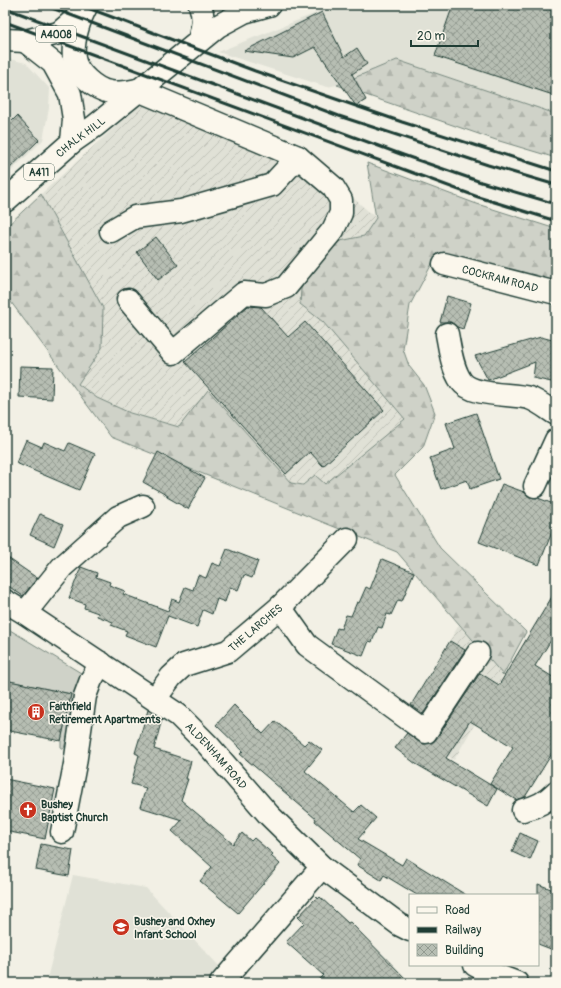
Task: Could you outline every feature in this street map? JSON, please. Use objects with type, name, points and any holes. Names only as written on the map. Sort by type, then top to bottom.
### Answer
[{"type":"main road","points":[[198,41],[202,26],[203,14],[200,5]]},
{"type":"main road","name":"CHALK HILL","points":[[5,201],[72,142],[198,41],[218,26],[244,12],[260,6]]},
{"type":"main road","points":[[84,10],[75,38],[74,59],[82,74],[92,84],[112,93],[138,90],[298,157],[333,187],[341,200],[341,213],[333,230],[286,287],[266,295],[244,293],[173,353],[128,300]]},
{"type":"main road","name":"A4008","points":[[15,41],[59,33],[84,10]]},
{"type":"main road","points":[[15,41],[53,63],[70,94],[74,119],[72,142]]},
{"type":"main road","points":[[111,231],[135,218],[181,211],[272,186],[298,157]]},
{"type":"main road","name":"COCKRAM ROAD","points":[[444,264],[556,293]]},
{"type":"main road","points":[[447,334],[456,371],[462,383],[470,388],[483,392],[530,398],[556,414]]},
{"type":"main road","points":[[535,486],[556,440]]},
{"type":"main road","points":[[25,613],[62,567],[118,517],[143,506]]},
{"type":"main road","name":"THE LARCHES","points":[[155,699],[171,677],[184,665],[228,651],[280,607],[347,539]]},
{"type":"main road","name":"ALDENHAM ROAD","points":[[5,601],[178,715],[208,745],[269,815],[322,867],[400,925],[409,930]]},
{"type":"main road","points":[[280,607],[307,645],[426,732],[478,653]]},
{"type":"main road","points":[[62,832],[75,764],[85,696],[90,680],[101,663]]},
{"type":"main road","points":[[523,810],[534,808],[544,803],[556,792]]},
{"type":"main road","points":[[221,983],[322,867]]},
{"type":"main road","points":[[477,966],[517,983]]},
{"type":"shaded area","points":[[336,5],[556,5],[556,114],[397,60],[337,85],[327,87],[218,52]]},
{"type":"shaded area","points":[[5,58],[26,63],[50,89],[49,108],[43,140],[5,177]]},
{"type":"shaded area","points":[[159,87],[294,142],[342,178],[351,196],[376,218],[364,236],[340,241],[300,304],[323,322],[405,419],[325,485],[291,483],[209,390],[180,427],[130,413],[97,398],[78,384],[102,348],[103,308],[41,194]]},
{"type":"shaded area","points":[[459,625],[503,675],[454,760],[400,724]]},
{"type":"shaded area","name":"Bushey and Oxhey Infant School","points":[[304,872],[234,983],[46,983],[73,875],[146,888],[219,966]]},
{"type":"green space","points":[[397,60],[556,114],[556,158],[496,140],[337,85]]},
{"type":"green space","points":[[367,163],[474,203],[556,229],[556,281],[503,268],[435,258],[410,305],[403,349],[409,366],[424,385],[435,413],[423,447],[395,475],[440,548],[526,632],[503,675],[397,552],[111,437],[5,294],[5,228],[41,194],[103,308],[102,348],[78,384],[97,398],[130,413],[179,427],[208,390],[291,483],[303,485],[315,475],[325,484],[405,419],[323,322],[300,304],[301,289],[307,275],[326,250],[340,241],[364,236],[376,218]]},
{"type":"green space","points":[[5,627],[86,676],[64,748],[61,748],[61,741],[71,694],[5,680],[5,666],[7,657],[5,656]]},
{"type":"building","points":[[453,5],[556,5],[556,96],[435,56]]},
{"type":"building","points":[[322,12],[344,57],[357,48],[367,64],[352,74],[366,100],[356,106],[315,47],[293,58],[244,51]]},
{"type":"building","points":[[17,116],[39,140],[5,173],[5,128]]},
{"type":"building","points":[[156,237],[178,265],[158,280],[137,252]]},
{"type":"building","points":[[447,296],[471,303],[463,329],[457,327],[451,322],[440,322]]},
{"type":"building","points":[[248,306],[261,307],[288,337],[305,322],[384,410],[323,466],[310,452],[286,474],[185,362]]},
{"type":"building","points":[[541,337],[556,341],[556,383],[533,378],[535,362],[488,380],[475,356]]},
{"type":"building","points":[[20,366],[53,367],[52,399],[19,397]]},
{"type":"building","points":[[476,413],[499,479],[470,489],[467,480],[441,489],[430,458],[455,449],[446,423]]},
{"type":"building","points":[[26,440],[42,447],[44,442],[65,451],[69,443],[95,454],[79,490],[16,463]]},
{"type":"building","points":[[158,452],[205,478],[188,509],[143,482]]},
{"type":"building","points":[[502,484],[524,492],[530,497],[538,498],[556,505],[556,522],[539,565],[479,542]]},
{"type":"building","points":[[40,514],[63,524],[54,546],[30,535]]},
{"type":"building","points":[[227,549],[258,561],[252,578],[244,575],[238,590],[230,587],[225,602],[217,599],[212,614],[203,610],[197,627],[168,616],[156,647],[125,635],[127,631],[111,625],[113,622],[97,616],[98,613],[84,608],[85,604],[69,598],[81,567],[97,573],[96,577],[110,582],[109,585],[125,591],[123,594],[168,611],[172,599],[179,602],[185,587],[193,590],[198,575],[206,578],[212,563],[220,566]]},
{"type":"building","points":[[5,556],[37,578],[23,596],[5,584]]},
{"type":"building","points":[[382,559],[414,572],[402,601],[398,600],[391,615],[387,614],[382,628],[378,627],[372,642],[369,641],[363,656],[331,644],[337,628],[341,629],[346,615],[351,616],[366,587],[370,589]]},
{"type":"building","points":[[556,590],[556,632],[535,666],[556,679],[556,747],[525,797],[516,800],[490,784],[513,747],[470,721],[446,758],[497,789],[488,806],[416,764],[395,748],[407,733],[424,744],[431,743],[436,739],[480,673],[499,685]]},
{"type":"building","points":[[450,641],[465,650],[423,714],[411,705]]},
{"type":"building","name":"Faithfield Retirement Apartments","points":[[5,680],[71,694],[61,741],[5,730]]},
{"type":"building","points":[[234,705],[263,734],[275,721],[304,745],[309,740],[322,750],[305,771],[354,812],[361,805],[376,818],[358,839],[402,865],[406,858],[464,894],[415,894],[384,875],[381,880],[357,865],[360,859],[240,754],[243,751],[216,725]]},
{"type":"building","points":[[148,710],[162,719],[154,749],[191,761],[186,779],[188,779],[181,800],[233,844],[242,833],[251,841],[254,838],[273,854],[271,856],[280,864],[238,913],[200,881],[212,867],[172,831],[182,820],[140,807],[146,788],[131,784],[139,755],[135,753]]},
{"type":"building","name":"Bushey Baptist Church","points":[[5,779],[55,789],[45,839],[5,831]]},
{"type":"building","points":[[520,833],[538,841],[530,860],[512,852]]},
{"type":"building","points":[[41,844],[73,850],[69,876],[36,870]]},
{"type":"building","points":[[538,884],[556,891],[556,951],[539,944]]},
{"type":"building","points":[[317,897],[318,899],[320,897],[348,923],[350,922],[410,983],[315,983],[323,975],[286,942],[304,923],[298,917]]},
{"type":"railway","points":[[44,5],[339,116],[488,165],[556,185]]},
{"type":"railway","points":[[80,5],[255,71],[402,122],[556,171]]},
{"type":"railway","points":[[5,8],[403,155],[481,182],[556,204]]},
{"type":"railway","points":[[5,22],[478,197],[556,221]]},
{"type":"place","name":"Faithfield Retirement Apartments","points":[[36,712]]},
{"type":"place","name":"Bushey Baptist Church","points":[[28,810]]},
{"type":"place","name":"Bushey and Oxhey Infant School","points":[[121,927]]}]
